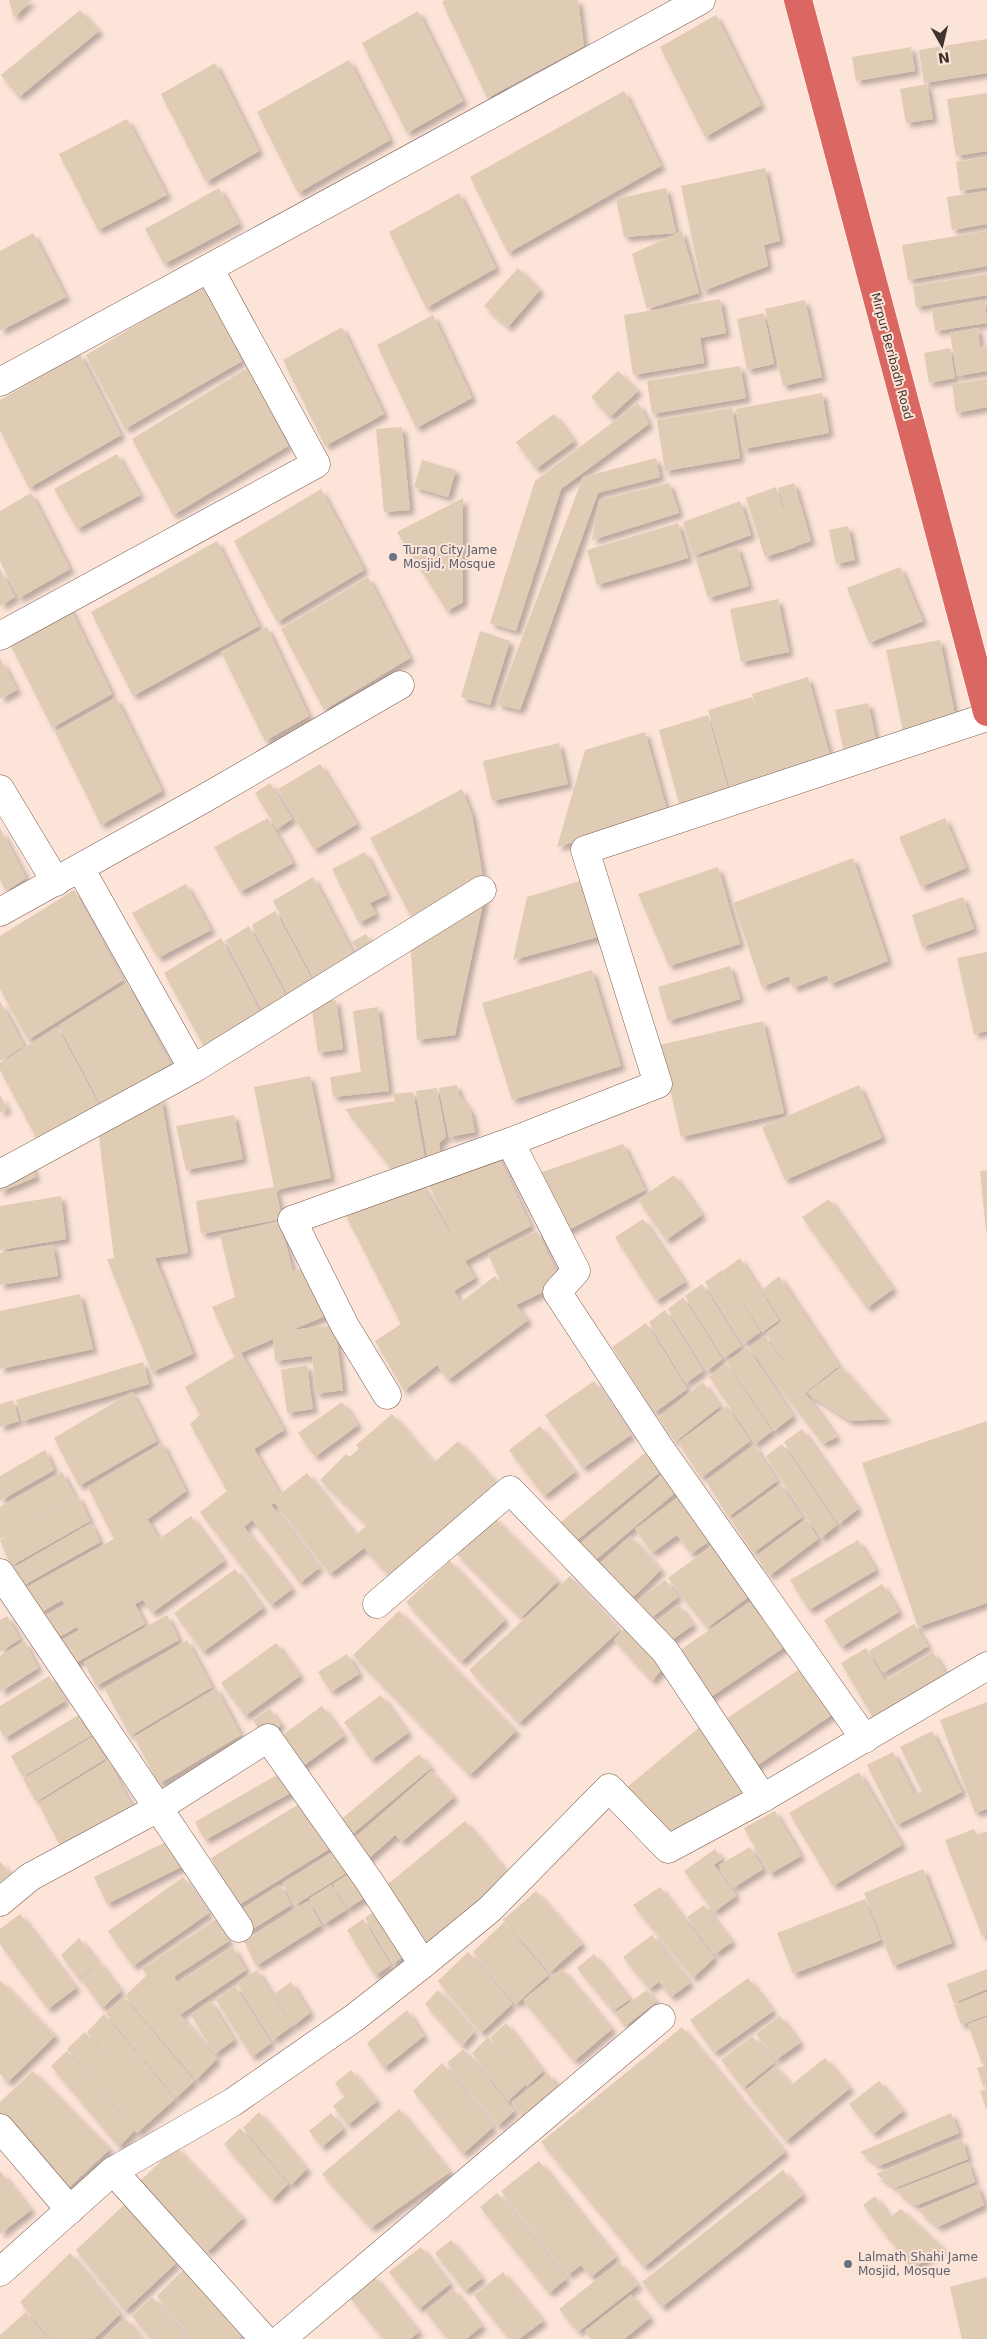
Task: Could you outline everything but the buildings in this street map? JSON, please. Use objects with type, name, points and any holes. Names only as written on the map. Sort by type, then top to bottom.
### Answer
[{"type":"highway","name":"Mirpur Beribadh Road","points":[[798,0],[987,712]]},
{"type":"street","points":[[0,382],[701,0]]},
{"type":"street","points":[[0,636],[316,464],[209,268]]},
{"type":"street","points":[[0,912],[56,882],[400,685]]},
{"type":"street","points":[[387,1395],[345,1326],[292,1220],[510,1142],[658,1084],[585,850],[987,717]]},
{"type":"street","points":[[0,789],[56,882]]},
{"type":"street","points":[[80,868],[193,1069]]},
{"type":"street","points":[[0,1174],[193,1069],[482,890]]},
{"type":"street","points":[[510,1142],[576,1271],[557,1292],[657,1444],[865,1739]]},
{"type":"street","points":[[377,1604],[510,1490],[665,1651],[763,1798]]},
{"type":"street","points":[[0,1573],[238,1928]]},
{"type":"street","points":[[0,2272],[113,2171],[233,2102],[354,2018],[422,1964],[490,1909],[609,1788],[668,1849],[763,1798],[987,1666]]},
{"type":"street","points":[[0,1902],[30,1877],[158,1808],[268,1738],[369,1881],[422,1964]]},
{"type":"street","points":[[281,2339],[661,2018]]},
{"type":"street","points":[[0,2128],[70,2210]]},
{"type":"street","points":[[113,2171],[264,2339]]},
{"type":"place","name":"Turag City Jame Mosjid, Mosque","points":[[393,557]]},
{"type":"place","name":"Lalmath Shahi Jame Mosjid, Mosque","points":[[848,2264]]}]
